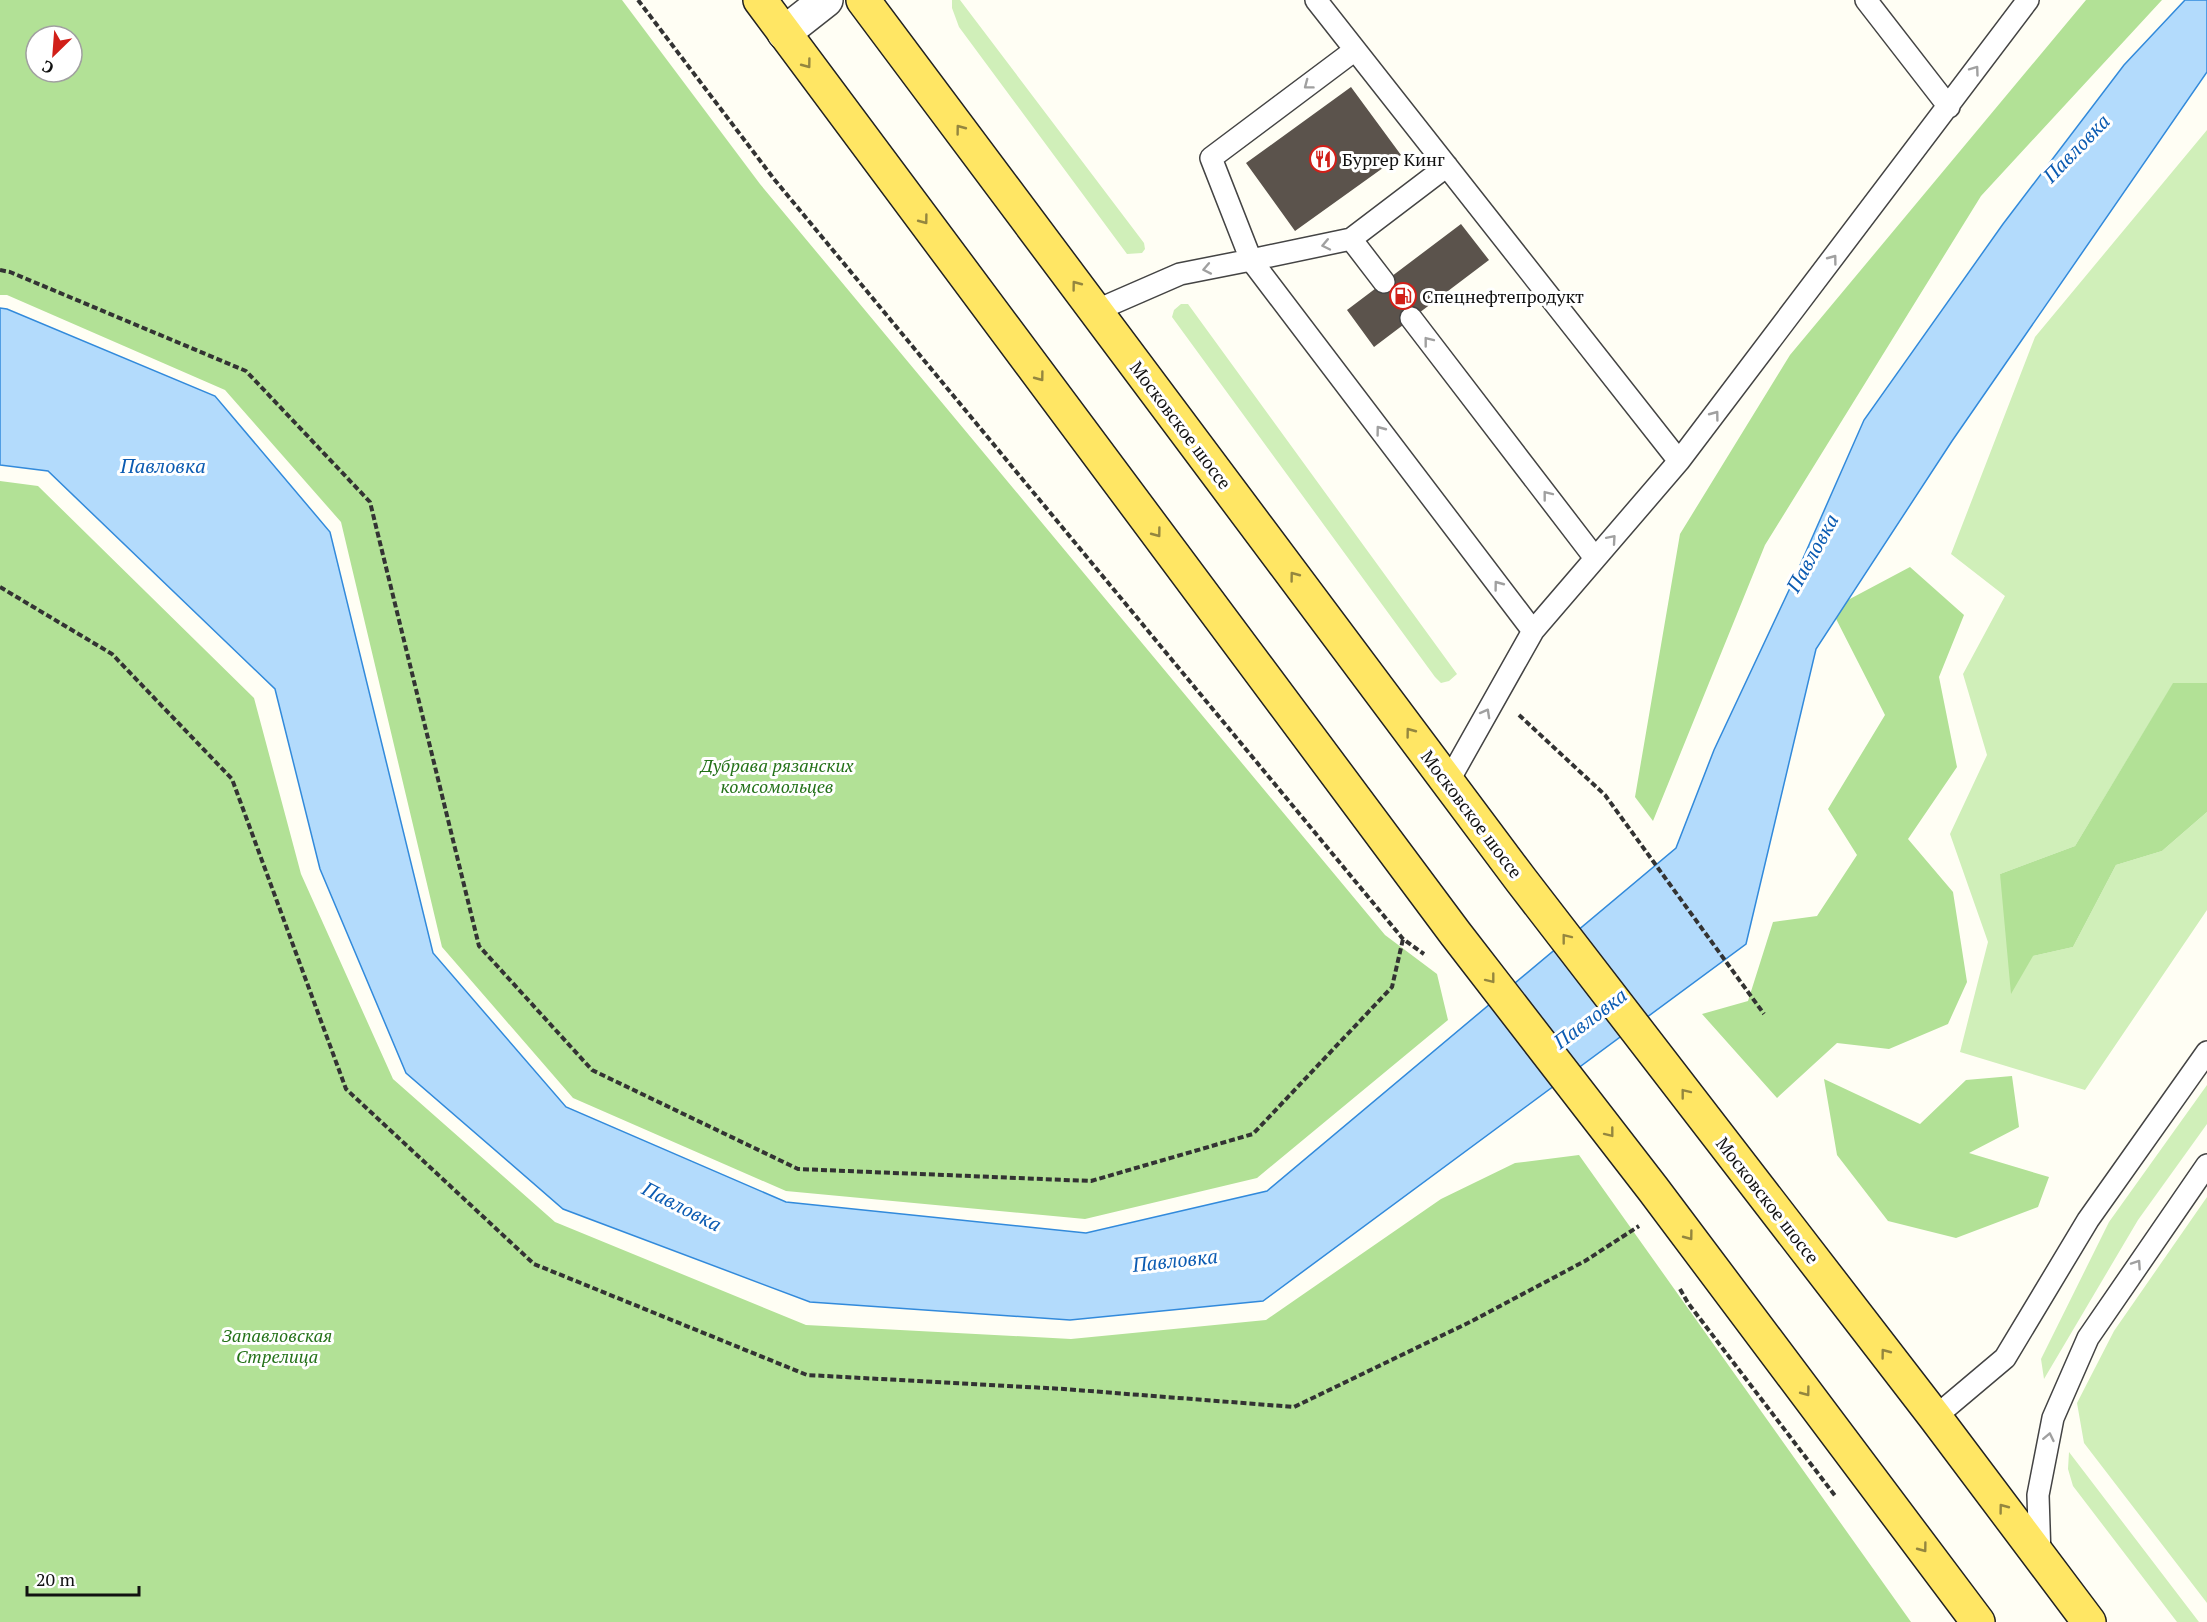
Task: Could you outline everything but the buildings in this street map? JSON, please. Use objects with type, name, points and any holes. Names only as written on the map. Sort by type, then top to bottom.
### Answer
[{"type":"main road","points":[[760,0],[1455,933],[1653,1189],[1978,1622]]},
{"type":"main road","name":"Московское шоссе","points":[[863,0],[1521,880],[1935,1417],[2089,1622]]},
{"type":"street","points":[[784,33],[826,0]]},
{"type":"lane","points":[[1316,0],[1679,461]]},
{"type":"lane","points":[[1866,0],[1949,107]]},
{"type":"lane","points":[[1448,782],[1533,631],[1679,461],[2028,0]]},
{"type":"lane","points":[[1355,50],[1211,158],[1251,260],[1533,631]]},
{"type":"lane","points":[[1095,311],[1180,274],[1351,239],[1447,166]]},
{"type":"lane","points":[[1351,239],[1384,282]]},
{"type":"lane","points":[[1411,318],[1595,558]]},
{"type":"lane","points":[[1935,1417],[2005,1358],[2088,1220],[2207,1052]]},
{"type":"lane","points":[[2040,1557],[2038,1495],[2053,1418],[2088,1338],[2207,1165]]},
{"type":"path","points":[[638,0],[774,179],[1403,939],[1430,959]]},
{"type":"path","points":[[0,270],[10,272],[246,371],[370,502],[479,946],[592,1070],[798,1169],[1091,1180],[1253,1134],[1392,987],[1403,939]]},
{"type":"path","points":[[0,587],[112,654],[232,779],[346,1089],[534,1264],[807,1375],[1064,1389],[1294,1407],[1470,1322],[1585,1261],[1642,1224]]},
{"type":"path","points":[[1496,694],[1605,795],[1764,1014]]},
{"type":"green space","name":"Дубрава рязанских комсомольцев","points":[[0,0],[622,0],[760,184],[1385,935],[1437,974],[1448,1020],[1257,1178],[1085,1219],[786,1191],[573,1098],[442,947],[341,522],[225,390],[7,295],[0,295]]},
{"type":"green space","points":[[952,0],[960,0],[1144,243],[1145,249],[1142,253],[1127,254],[959,27],[952,8]]},
{"type":"green space","points":[[2086,0],[2162,0],[1981,196],[1765,545],[1653,821],[1635,797],[1680,534],[1790,355]]},
{"type":"green space","points":[[2207,130],[2207,683],[2173,684],[2075,846],[2000,874],[2033,956],[2073,947],[2116,865],[2162,851],[2207,812],[2207,910],[2085,1090],[1960,1052],[1988,942],[1950,834],[1987,755],[1963,674],[2005,596],[1951,554],[2035,337]]},
{"type":"green space","points":[[1181,304],[1188,304],[1457,674],[1449,681],[1441,683],[1435,677],[1172,317],[1174,310]]},
{"type":"green space","name":"Запавловская Стрелица","points":[[0,481],[38,486],[254,698],[301,874],[393,1079],[555,1222],[806,1325],[1071,1339],[1266,1320],[1441,1199],[1515,1163],[1579,1155],[1911,1622],[0,1622]]},
{"type":"green space","points":[[1910,567],[1964,615],[1939,677],[1957,767],[1908,839],[1953,892],[1967,982],[1948,1024],[1889,1049],[1837,1043],[1777,1098],[1702,1014],[1748,1001],[1773,922],[1817,916],[1857,855],[1828,809],[1885,715],[1831,609]]},
{"type":"green space","points":[[2173,683],[2207,683],[2207,812],[2162,851],[2116,865],[2073,947],[2033,956],[2011,994],[2000,874],[2075,846]]},
{"type":"green space","points":[[2012,1076],[2019,1127],[1969,1153],[2049,1177],[2038,1207],[1956,1238],[1888,1221],[1837,1155],[1824,1079],[1920,1124],[1966,1080]]},
{"type":"green space","points":[[2207,1085],[2207,1124],[2138,1220],[2044,1379],[2041,1359],[2109,1222]]},
{"type":"green space","points":[[2207,1197],[2207,1603],[2084,1443],[2077,1403],[2114,1331]]},
{"type":"green space","points":[[2069,1452],[2199,1622],[2177,1622],[2073,1486],[2068,1469]]},
{"type":"water","name":"Павловка","points":[[2185,0],[2207,0],[2207,72],[1952,441],[1816,649],[1746,944],[1263,1301],[1070,1320],[810,1302],[563,1209],[406,1073],[320,869],[275,689],[48,471],[0,465],[0,308],[215,396],[330,532],[433,953],[566,1107],[786,1202],[1086,1233],[1267,1191],[1676,848],[1714,750],[1790,588],[1864,420],[2003,224],[2124,65]]},
{"type":"place","name":"Бургер Кинг","points":[[1323,159]]},
{"type":"place","name":"Спецнефтепродукт","points":[[1403,296]]}]
